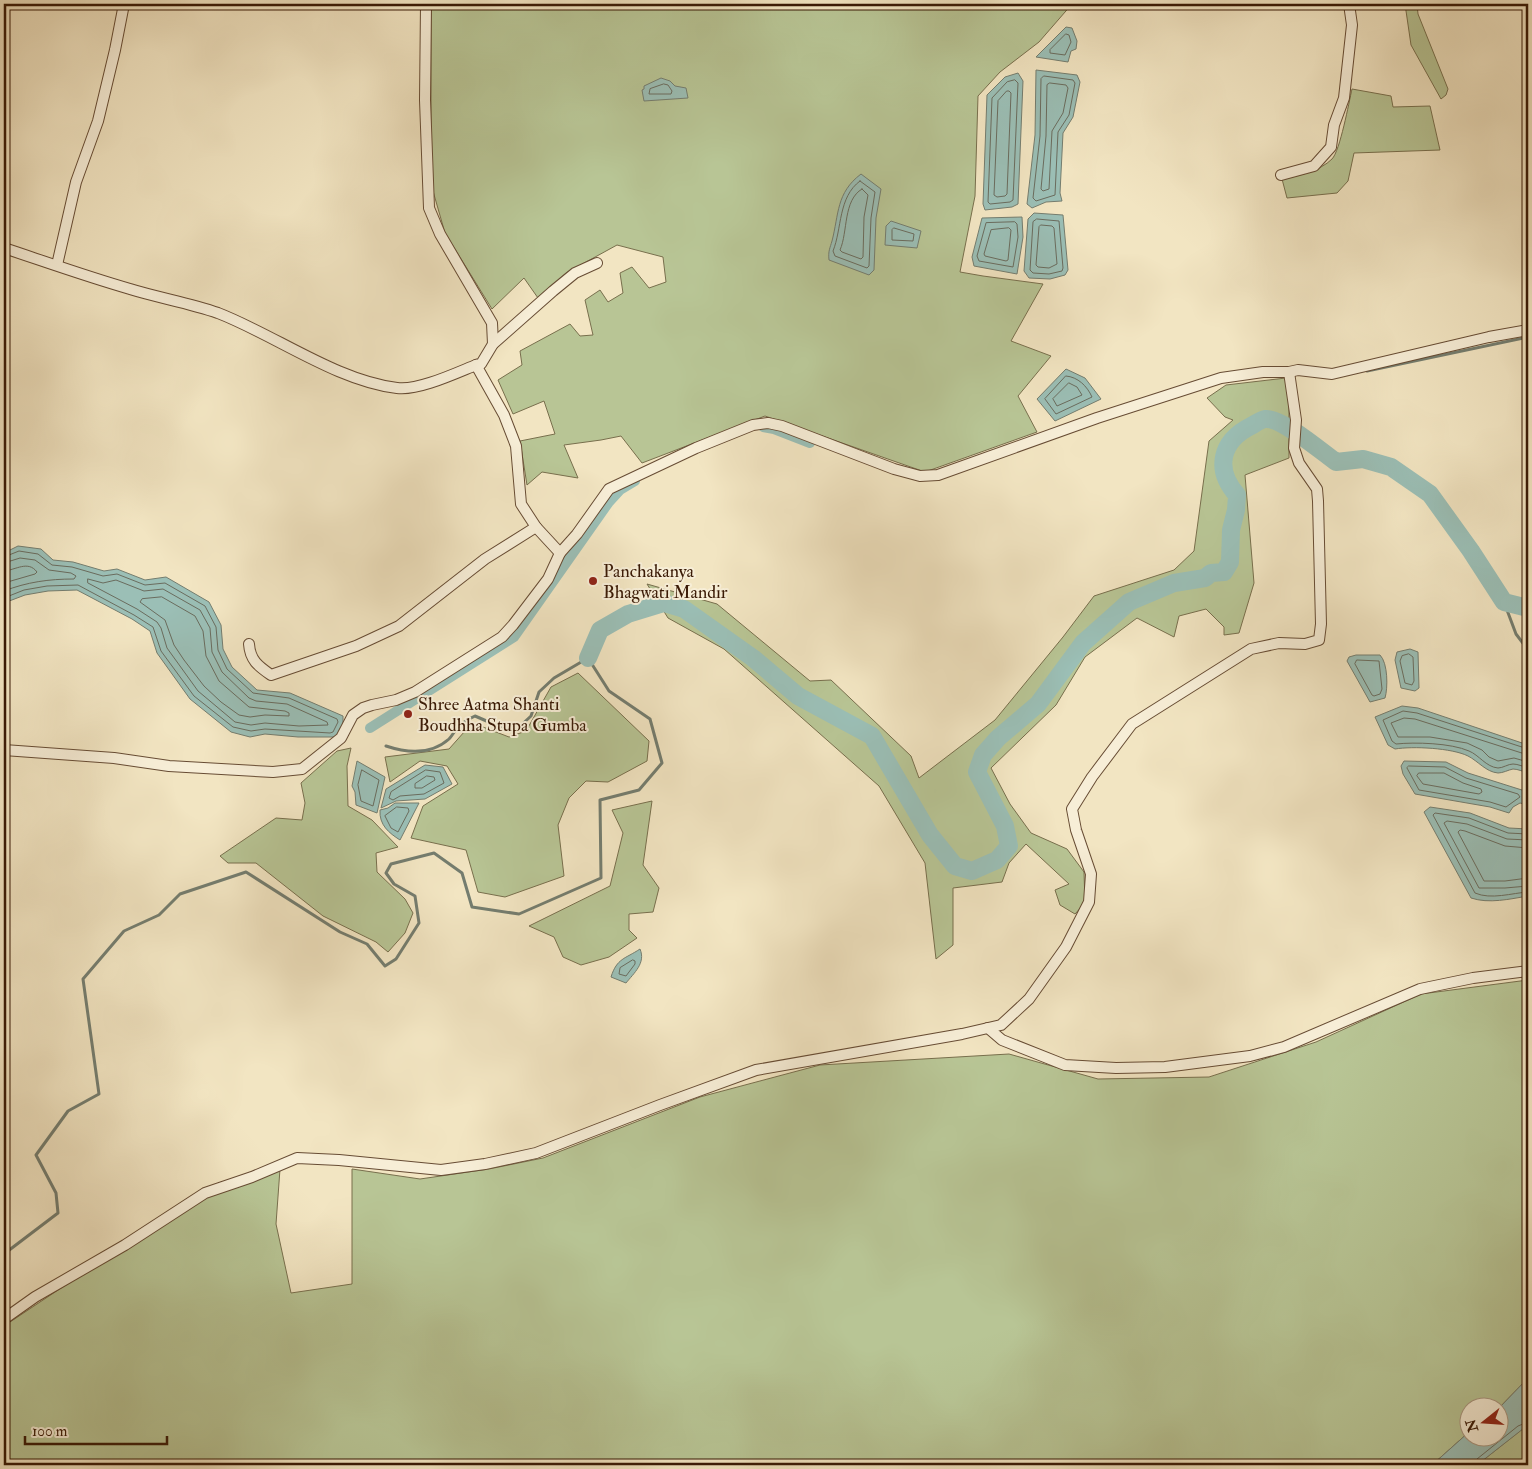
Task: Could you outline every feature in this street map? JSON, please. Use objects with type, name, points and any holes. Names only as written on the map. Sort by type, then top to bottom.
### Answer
[{"type":"street","points":[[56,265],[76,182],[98,121],[124,4]]},
{"type":"street","points":[[426,4],[425,100],[429,208],[440,234],[492,324],[493,344]]},
{"type":"street","points":[[1281,175],[1314,166],[1331,147],[1334,125],[1344,98],[1352,25],[1349,4]]},
{"type":"street","points":[[4,248],[131,290],[217,313],[251,327],[358,379],[398,389],[424,385],[481,364],[493,344],[575,273],[597,264]]},
{"type":"street","points":[[4,750],[114,758],[178,766],[273,772],[302,769],[340,738],[353,715],[362,708],[396,700],[415,692],[502,637],[548,579],[560,553],[577,534],[609,489],[696,448],[753,425],[768,423],[782,426],[894,468],[920,476],[938,475],[1097,418],[1221,378],[1263,372],[1298,370],[1332,374],[1489,337],[1528,330]]},
{"type":"street","points":[[476,365],[504,415],[516,446],[521,504],[536,527],[560,553]]},
{"type":"street","points":[[4,1319],[36,1297],[125,1245],[205,1193],[252,1177],[297,1158],[441,1170],[485,1164],[536,1153],[660,1104],[756,1070],[952,1036],[1001,1024],[1029,999],[1066,946],[1089,902],[1091,874],[1076,830],[1072,809],[1092,777],[1132,724],[1251,649],[1279,643],[1305,644],[1319,640],[1321,624],[1317,489],[1299,463],[1294,448],[1296,420],[1289,372]]},
{"type":"street","points":[[249,644],[253,660],[271,676],[356,646],[399,626],[485,559],[536,527]]},
{"type":"street","points":[[988,1028],[1002,1040],[1065,1065],[1116,1068],[1165,1067],[1250,1056],[1284,1047],[1420,989],[1473,978],[1528,971]]},
{"type":"green space","points":[[431,4],[1072,4],[1039,42],[1000,72],[978,96],[975,196],[960,272],[1043,284],[1011,341],[1051,356],[1018,396],[1037,432],[925,472],[765,416],[642,463],[621,436],[564,445],[578,478],[542,472],[527,485],[520,441],[555,434],[544,401],[513,414],[498,380],[522,365],[520,351],[570,324],[580,336],[593,335],[585,300],[600,290],[608,302],[623,293],[620,273],[632,267],[649,288],[666,282],[663,257],[617,245],[566,273],[538,298],[524,278],[492,309],[445,233],[433,191],[431,147]]},
{"type":"green space","points":[[1405,4],[1417,4],[1418,14],[1448,89],[1446,95],[1441,99],[1411,45]]},
{"type":"green space","points":[[1352,89],[1391,96],[1393,107],[1430,106],[1440,150],[1354,153],[1348,181],[1337,193],[1287,198],[1282,179],[1315,170],[1332,159],[1335,154],[1341,137]]},
{"type":"green space","points":[[1286,378],[1289,406],[1289,458],[1245,475],[1254,583],[1239,633],[1224,635],[1224,627],[1206,609],[1179,616],[1174,637],[1137,618],[1085,657],[1056,705],[991,768],[1010,804],[1031,833],[1067,849],[1084,872],[1085,903],[1075,914],[1060,905],[1055,890],[1069,884],[1026,844],[1009,863],[1002,882],[953,888],[953,945],[936,959],[925,863],[879,786],[724,649],[668,618],[647,584],[717,604],[810,681],[831,680],[911,756],[919,778],[995,720],[1094,596],[1174,570],[1194,551],[1209,441],[1233,420],[1225,417],[1207,398],[1226,385]]},
{"type":"green space","points":[[578,673],[649,741],[647,761],[608,782],[586,781],[569,798],[558,825],[564,876],[505,897],[478,892],[466,850],[411,838],[423,806],[458,784],[447,766],[420,761],[390,782],[385,757],[449,749],[465,731],[470,722],[509,737],[526,731],[551,687]]},
{"type":"green space","points":[[351,748],[347,766],[348,806],[372,820],[398,847],[376,853],[377,872],[405,899],[413,913],[405,933],[388,952],[376,942],[323,916],[256,863],[228,863],[220,856],[276,818],[302,820],[305,803],[301,783],[337,751]]},
{"type":"green space","points":[[652,801],[643,865],[659,888],[653,912],[629,914],[629,930],[637,938],[609,957],[581,965],[563,957],[554,937],[529,926],[610,886],[623,833],[612,810]]},
{"type":"green space","points":[[1528,980],[1528,1378],[1510,1397],[1460,1396],[1460,1440],[1432,1465],[4,1465],[4,1326],[207,1197],[280,1169],[276,1224],[291,1293],[352,1284],[352,1169],[420,1179],[489,1169],[543,1158],[700,1097],[820,1065],[1009,1054],[1098,1079],[1209,1077],[1316,1042],[1421,994]]},
{"type":"green space","points":[[1528,1425],[1528,1465],[1477,1465],[1501,1446],[1510,1446],[1510,1439]]},
{"type":"water","points":[[1066,27],[1072,28],[1077,41],[1076,49],[1071,51],[1068,62],[1036,57]]},
{"type":"water","points":[[1036,70],[1077,75],[1080,82],[1073,117],[1063,133],[1060,193],[1062,201],[1046,202],[1032,208],[1027,204],[1035,135]]},
{"type":"water","points":[[1018,73],[1023,81],[1018,204],[1012,207],[985,210],[983,204],[987,95],[1005,77]]},
{"type":"water","points":[[661,78],[670,81],[675,86],[686,88],[688,98],[644,101],[642,90],[644,86]]},
{"type":"water","points":[[861,174],[881,189],[876,218],[874,270],[869,275],[829,260],[829,250],[840,204],[847,189]]},
{"type":"water","points":[[1034,213],[1063,215],[1068,270],[1065,275],[1050,279],[1029,278],[1024,271],[1028,219]]},
{"type":"water","points":[[1022,217],[1023,237],[1017,274],[974,266],[972,257],[982,218]]},
{"type":"water","points":[[891,221],[921,231],[917,248],[885,245],[886,226]]},
{"type":"water","points":[[1066,369],[1085,378],[1101,399],[1055,421],[1037,399]]},
{"type":"water","points":[[18,546],[41,549],[53,560],[73,562],[104,571],[117,569],[145,580],[166,577],[209,602],[221,625],[223,649],[232,667],[257,690],[290,693],[343,716],[343,724],[336,737],[298,737],[265,734],[250,737],[231,732],[190,699],[157,653],[150,631],[132,619],[77,590],[48,591],[25,595],[4,603],[4,553]]},
{"type":"water","points":[[1410,649],[1418,652],[1419,688],[1415,691],[1401,688],[1395,660],[1397,652]]},
{"type":"water","points":[[1356,655],[1380,655],[1383,659],[1387,676],[1385,698],[1370,702],[1347,661],[1349,657]]},
{"type":"water","points":[[1402,706],[1418,708],[1528,745],[1528,773],[1513,769],[1500,773],[1494,772],[1468,756],[1443,749],[1395,749],[1388,745],[1375,717]]},
{"type":"water","points":[[357,761],[385,777],[377,813],[356,805],[355,792],[352,786]]},
{"type":"water","points":[[1404,761],[1446,762],[1468,773],[1525,791],[1528,785],[1528,805],[1520,803],[1513,807],[1509,813],[1490,807],[1415,794],[1403,774],[1401,766]]},
{"type":"water","points":[[425,765],[443,767],[452,784],[425,799],[396,801],[381,808],[386,789]]},
{"type":"water","points":[[395,803],[419,803],[400,840],[386,828],[380,815],[380,810],[388,808]]},
{"type":"water","points":[[1430,807],[1470,813],[1509,828],[1528,829],[1528,896],[1492,901],[1471,898],[1424,812]]},
{"type":"water","points":[[640,949],[640,963],[636,972],[626,983],[611,977],[619,962]]},
{"type":"water","points":[[1528,1378],[1528,1425],[1510,1439],[1510,1397]]},
{"type":"water","points":[[1460,1440],[1460,1446],[1501,1446],[1477,1465],[1432,1465]]},
{"type":"waterway","points":[[1367,371],[1528,337]]},
{"type":"waterway","points":[[588,658],[600,630],[628,614],[664,603],[684,609],[753,658],[798,696],[872,736],[930,835],[955,866],[972,871],[997,860],[1009,846],[1005,826],[977,772],[983,755],[998,738],[1038,704],[1083,643],[1129,602],[1174,583],[1205,578],[1211,573],[1224,572],[1230,562],[1231,530],[1236,510],[1237,495],[1225,475],[1223,466],[1224,456],[1233,439],[1261,420],[1272,420],[1281,423],[1336,462],[1363,459],[1391,467],[1430,494],[1471,551],[1504,602],[1528,608]]},
{"type":"waterway","points":[[763,427],[774,429],[810,443]]},
{"type":"waterway","points":[[370,728],[514,637],[609,502],[620,490],[635,481]]},
{"type":"waterway","points":[[1504,602],[1516,634],[1528,650]]},
{"type":"waterway","points":[[4,1254],[58,1213],[56,1193],[36,1155],[68,1111],[99,1094],[83,979],[124,931],[159,915],[180,894],[246,872],[340,932],[367,944],[385,966],[396,959],[419,923],[415,896],[394,884],[386,873],[391,864],[434,853],[462,873],[472,907],[519,914],[601,878],[600,800],[639,790],[662,763],[650,719],[609,691],[588,658],[554,678],[539,692],[531,716],[516,730],[505,729],[475,716],[467,720],[449,739],[435,748],[410,751],[386,746]]},
{"type":"place","name":"Panchakanya Bhagwati Mandir","points":[[593,581]]},
{"type":"place","name":"Shree Aatma Shanti Boudhha Stupa Gumba","points":[[408,714]]}]
